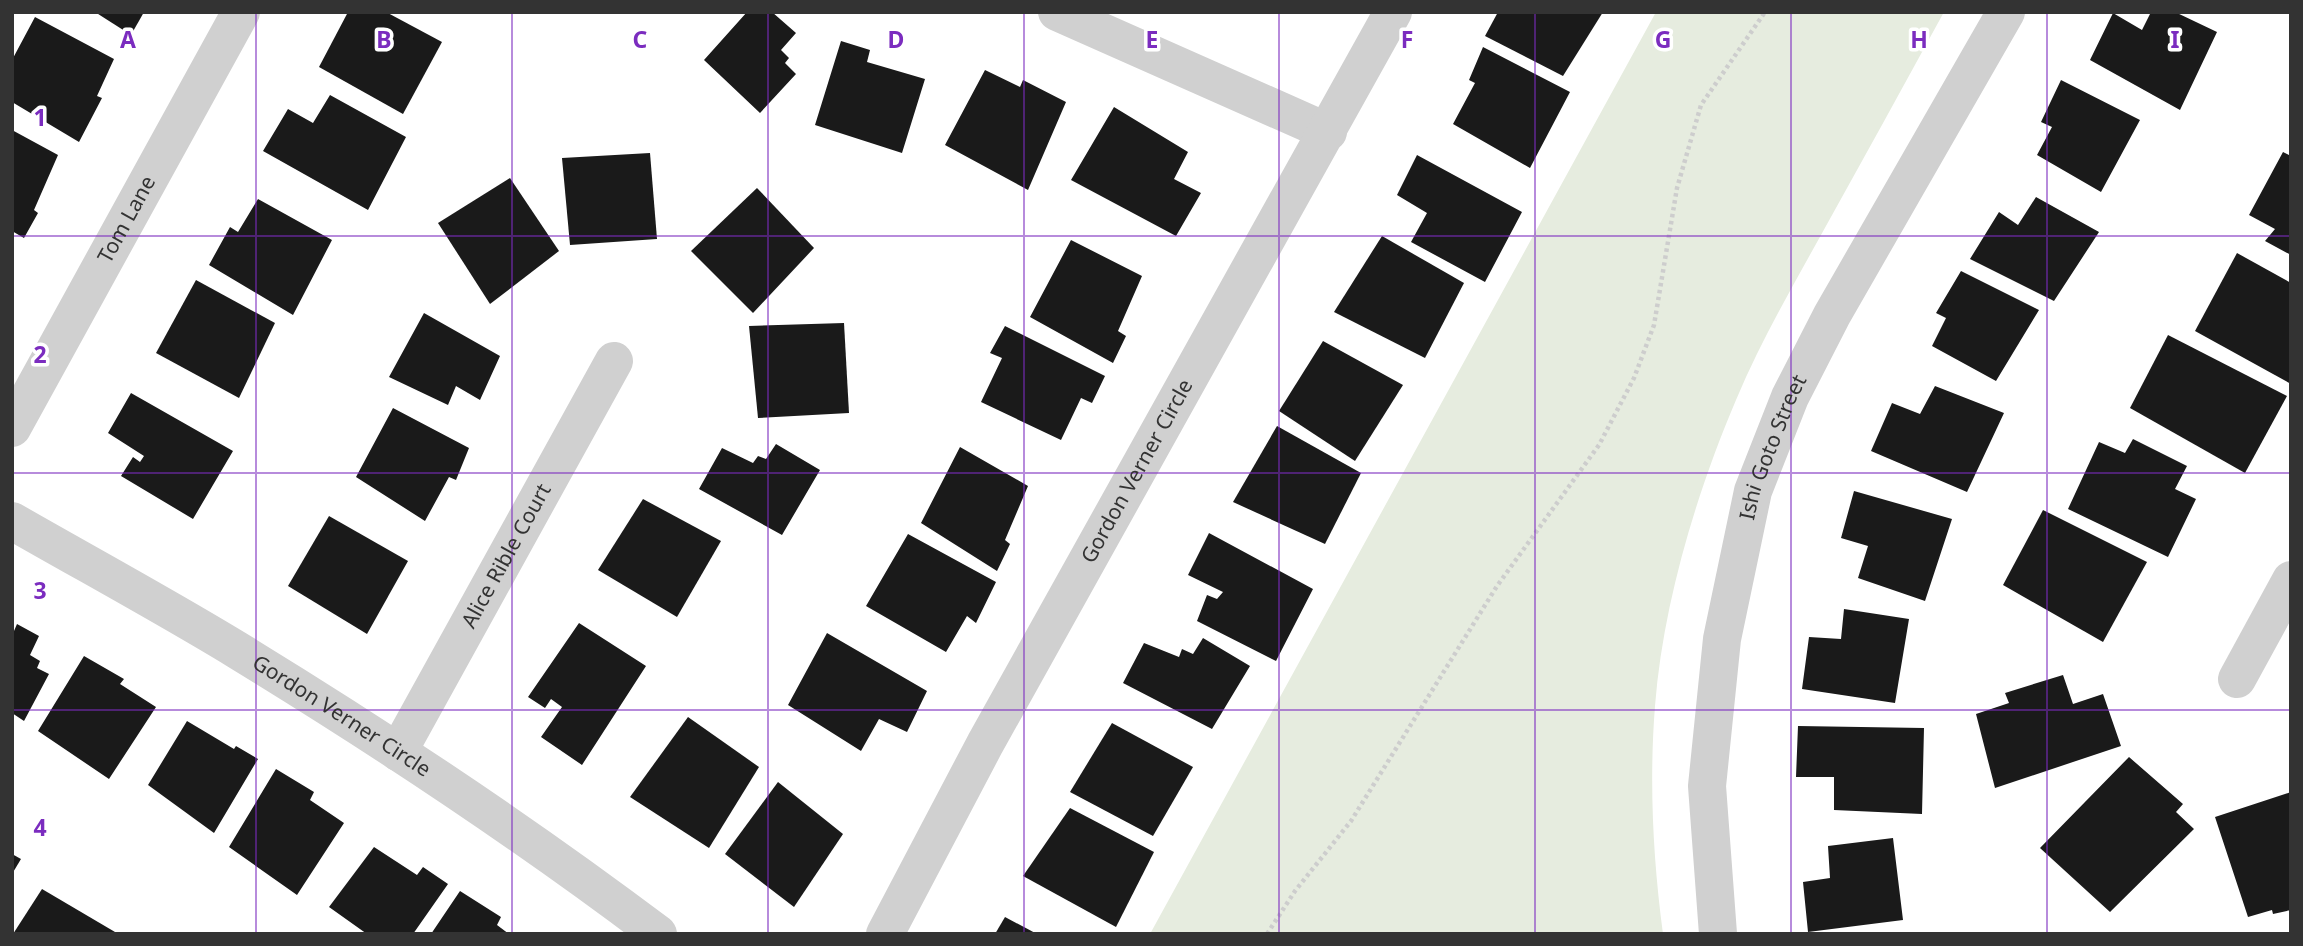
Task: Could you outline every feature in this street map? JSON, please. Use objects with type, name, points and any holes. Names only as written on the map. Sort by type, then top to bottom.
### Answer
[{"type":"street","name":"Tom Lane","points":[[12,428],[241,12]]},
{"type":"street","points":[[1057,12],[1328,132]]},
{"type":"street","name":"Gordon Verner Circle","points":[[885,934],[985,744],[1393,12]]},
{"type":"street","name":"Ishi Goto Street","points":[[1718,934],[1707,786],[1722,639],[1753,491],[1790,397],[1826,327],[2006,12]]},
{"type":"street","name":"Alice Rible Court","points":[[398,752],[614,360]]},
{"type":"street","name":"Gordon Verner Circle","points":[[12,521],[236,649],[398,752],[579,874],[658,934]]},
{"type":"street","points":[[2237,679],[2291,580]]},
{"type":"path","points":[[1267,934],[1295,891],[1351,821],[1497,586],[1599,445],[1634,378],[1654,325],[1677,188],[1701,105],[1765,12]]},
{"type":"shaded area","points":[[1656,12],[1944,12],[1787,296],[1745,379],[1721,436],[1695,511],[1665,628],[1655,706],[1653,820],[1663,934],[1150,934]]},
{"type":"building","points":[[95,12],[144,12],[131,35]]},
{"type":"building","points":[[348,12],[386,12],[442,42],[403,114],[319,67]]},
{"type":"building","points":[[747,12],[772,12],[796,33],[781,50],[789,58],[785,63],[796,74],[760,113],[704,60]]},
{"type":"building","points":[[1498,12],[1603,12],[1563,76],[1485,36]]},
{"type":"building","points":[[2151,12],[2175,12],[2217,32],[2180,110],[2090,60],[2113,13],[2142,30]]},
{"type":"building","points":[[35,17],[114,59],[97,96],[102,98],[79,142],[12,102],[12,60]]},
{"type":"building","points":[[841,41],[870,50],[867,62],[925,79],[902,153],[815,125]]},
{"type":"building","points":[[1483,47],[1570,92],[1530,168],[1453,124],[1475,83],[1469,80]]},
{"type":"building","points":[[985,70],[1020,87],[1023,80],[1066,102],[1028,190],[945,145]]},
{"type":"building","points":[[2061,80],[2140,120],[2101,192],[2037,155],[2052,127],[2041,122]]},
{"type":"building","points":[[330,95],[406,137],[368,210],[263,151],[288,109],[313,123]]},
{"type":"building","points":[[1114,107],[1188,152],[1174,179],[1201,193],[1176,236],[1071,180]]},
{"type":"building","points":[[12,130],[58,155],[34,210],[38,213],[24,238],[12,231]]},
{"type":"building","points":[[2283,152],[2291,156],[2291,255],[2265,241],[2275,229],[2249,215]]},
{"type":"building","points":[[650,153],[657,239],[570,245],[562,158]]},
{"type":"building","points":[[1417,155],[1522,212],[1485,282],[1411,242],[1427,213],[1397,195]]},
{"type":"building","points":[[510,178],[559,251],[490,304],[438,223]]},
{"type":"building","points":[[757,188],[814,248],[753,313],[691,251]]},
{"type":"building","points":[[2036,197],[2099,232],[2054,301],[1970,259],[1999,212],[2018,225]]},
{"type":"building","points":[[258,199],[332,240],[293,315],[209,265],[230,227],[238,232]]},
{"type":"building","points":[[1382,236],[1464,283],[1425,358],[1334,312]]},
{"type":"building","points":[[1071,240],[1142,276],[1118,331],[1126,336],[1113,363],[1030,317]]},
{"type":"building","points":[[2237,253],[2291,283],[2291,384],[2195,331]]},
{"type":"building","points":[[1961,271],[2039,310],[1996,381],[1932,346],[1946,318],[1936,313]]},
{"type":"building","points":[[196,280],[275,323],[239,398],[156,353]]},
{"type":"building","points":[[424,313],[500,356],[480,400],[456,386],[448,405],[389,377]]},
{"type":"building","points":[[844,323],[849,413],[758,418],[749,326]]},
{"type":"building","points":[[1005,326],[1105,376],[1092,403],[1081,398],[1061,440],[981,402],[1002,358],[990,353]]},
{"type":"building","points":[[2168,335],[2287,396],[2245,473],[2130,408]]},
{"type":"building","points":[[1323,341],[1403,385],[1355,461],[1279,411]]},
{"type":"building","points":[[1935,386],[2004,413],[1967,492],[1871,451],[1892,403],[1920,414]]},
{"type":"building","points":[[131,393],[233,451],[193,519],[121,476],[133,457],[140,462],[144,456],[108,433]]},
{"type":"building","points":[[393,408],[469,448],[456,480],[449,477],[425,521],[356,477]]},
{"type":"building","points":[[1277,426],[1361,473],[1325,544],[1233,502]]},
{"type":"building","points":[[2133,439],[2187,466],[2175,489],[2196,499],[2168,557],[2068,509],[2099,442],[2125,453]]},
{"type":"building","points":[[776,444],[820,470],[782,535],[699,489],[722,448],[753,463],[758,456],[766,459]]},
{"type":"building","points":[[960,447],[1028,486],[1005,540],[1010,544],[997,571],[921,523]]},
{"type":"building","points":[[1854,491],[1952,519],[1925,601],[1858,578],[1868,546],[1841,538]]},
{"type":"building","points":[[643,499],[721,541],[677,617],[598,570]]},
{"type":"building","points":[[2043,510],[2147,562],[2103,642],[2003,585]]},
{"type":"building","points":[[329,516],[408,561],[367,634],[288,586]]},
{"type":"building","points":[[1209,533],[1313,589],[1276,661],[1197,621],[1207,595],[1217,599],[1223,592],[1188,575]]},
{"type":"building","points":[[908,534],[996,582],[976,623],[967,616],[946,652],[866,606]]},
{"type":"building","points":[[1844,609],[1909,619],[1895,703],[1802,689],[1809,637],[1841,639]]},
{"type":"building","points":[[579,623],[646,666],[582,765],[541,737],[562,707],[551,699],[545,708],[528,697]]},
{"type":"building","points":[[17,624],[39,636],[30,655],[40,661],[37,668],[49,674],[24,721],[12,713],[12,630],[14,631]]},
{"type":"building","points":[[827,633],[927,691],[907,732],[879,719],[861,751],[788,705]]},
{"type":"building","points":[[1203,638],[1250,666],[1212,729],[1123,683],[1144,643],[1179,657],[1182,649],[1193,654]]},
{"type":"building","points":[[84,656],[124,679],[120,684],[156,707],[109,779],[38,731]]},
{"type":"building","points":[[2063,675],[2073,704],[2103,694],[2121,746],[1995,788],[1976,714],[2009,703],[2005,693]]},
{"type":"building","points":[[688,717],[759,767],[709,848],[630,797]]},
{"type":"building","points":[[187,721],[234,749],[236,746],[258,759],[214,833],[148,785]]},
{"type":"building","points":[[1112,723],[1193,767],[1153,836],[1070,792]]},
{"type":"building","points":[[1798,726],[1924,728],[1922,814],[1834,810],[1834,777],[1796,777]]},
{"type":"building","points":[[2129,757],[2183,804],[2176,812],[2194,829],[2110,912],[2040,848]]},
{"type":"building","points":[[276,769],[314,792],[310,800],[344,823],[297,895],[229,847]]},
{"type":"building","points":[[778,782],[843,834],[794,907],[725,854]]},
{"type":"building","points":[[2291,792],[2291,910],[2273,914],[2272,910],[2248,917],[2215,817]]},
{"type":"building","points":[[1070,808],[1154,852],[1116,927],[1023,876]]},
{"type":"building","points":[[1893,838],[1903,920],[1808,932],[1803,882],[1830,878],[1828,846]]},
{"type":"building","points":[[374,847],[417,875],[423,867],[448,884],[413,934],[367,934],[329,907]]},
{"type":"building","points":[[12,854],[21,859],[12,874]]},
{"type":"building","points":[[42,889],[115,932],[114,934],[13,934]]},
{"type":"building","points":[[460,891],[501,917],[497,925],[509,934],[431,934]]},
{"type":"building","points":[[1005,917],[1037,934],[995,934]]}]
